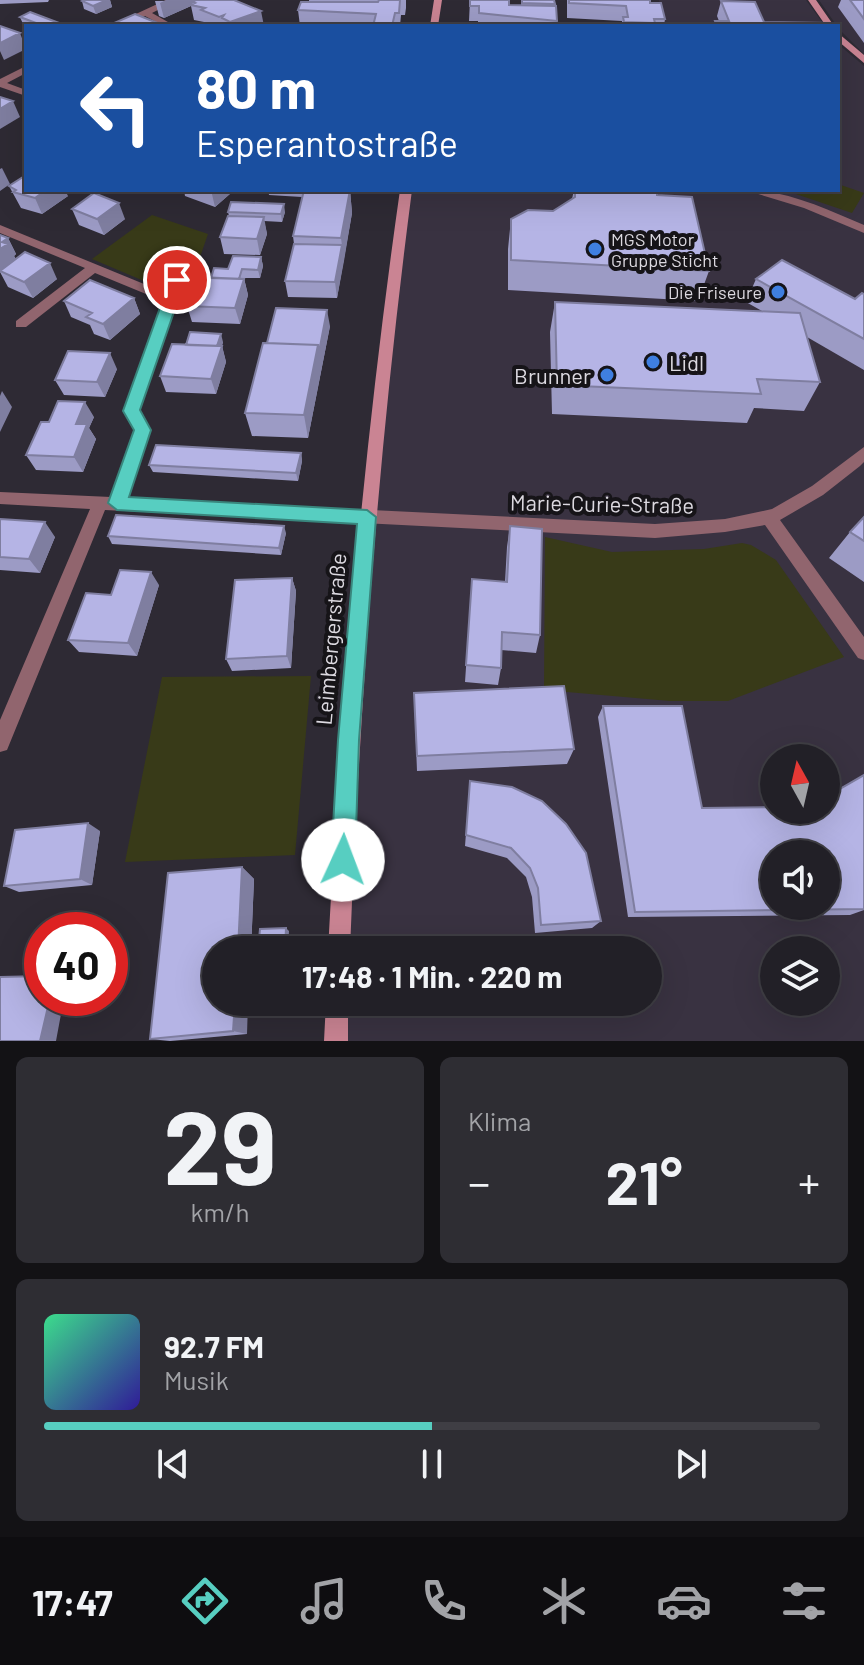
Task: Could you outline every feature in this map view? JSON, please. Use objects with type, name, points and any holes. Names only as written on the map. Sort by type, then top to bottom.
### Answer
[{"type":"street","points":[[118,24],[173,0]]},
{"type":"street","points":[[434,24],[438,0]]},
{"type":"street","points":[[812,0],[829,24]]},
{"type":"street","points":[[144,12],[167,24]]},
{"type":"street","points":[[840,38],[864,60]]},
{"type":"street","points":[[0,84],[24,70]]},
{"type":"street","points":[[0,84],[24,92]]},
{"type":"street","name":"Leimbergerstraße","points":[[340,936],[348,740],[367,517],[406,192]]},
{"type":"street","points":[[758,192],[808,206],[864,229]]},
{"type":"street","points":[[0,229],[170,299]]},
{"type":"street","points":[[21,324],[93,268]]},
{"type":"street","points":[[117,503],[143,430],[131,411],[177,280]]},
{"type":"street","name":"Marie-Curie-Straße","points":[[0,498],[655,531],[769,517],[811,493],[864,453]]},
{"type":"street","points":[[0,743],[100,503]]},
{"type":"street","points":[[769,517],[864,652]]},
{"type":"street","points":[[336,1041],[337,1016]]},
{"type":"shaded area","points":[[659,0],[806,0],[824,24],[665,24]]},
{"type":"shaded area","points":[[819,0],[864,0],[864,54],[840,30],[840,24],[836,24]]},
{"type":"shaded area","points":[[840,46],[864,66],[864,1041],[336,1041],[337,1016],[662,1016],[662,936],[340,936],[348,740],[406,192],[840,192]]},
{"type":"green space","points":[[840,185],[864,193],[852,213],[790,192],[840,192]]},
{"type":"green space","points":[[152,215],[208,234],[198,263],[176,262],[151,284],[92,259]]},
{"type":"green space","points":[[545,537],[612,552],[704,549],[742,543],[751,545],[776,560],[844,657],[728,701],[670,701],[544,690]]},
{"type":"green space","points":[[311,676],[295,855],[125,862],[162,677]]},
{"type":"building","points":[[84,0],[107,0],[93,6]]},
{"type":"building","points":[[196,0],[234,0],[261,11],[230,22],[222,18],[224,15],[219,17],[201,10],[205,8],[191,5]]},
{"type":"building","points":[[400,0],[399,13],[395,13],[392,24],[374,24],[376,14],[298,10],[301,2]]},
{"type":"building","points":[[470,0],[509,0],[509,5],[556,6],[557,21],[479,13],[479,6],[470,6]]},
{"type":"building","points":[[522,0],[554,0],[555,4],[522,3]]},
{"type":"building","points":[[569,0],[650,0],[650,3],[661,3],[665,19],[654,19],[655,23],[624,22],[623,17],[628,17],[626,6],[569,3]]},
{"type":"building","points":[[850,0],[864,0],[864,19]]},
{"type":"building","points":[[721,1],[755,2],[764,22],[832,24],[716,24],[715,21],[729,21]]},
{"type":"building","points":[[30,12],[62,24],[39,24],[20,17]]},
{"type":"building","points":[[135,14],[160,24],[116,24]]},
{"type":"building","points":[[0,26],[20,33],[0,43]]},
{"type":"building","points":[[0,97],[13,101],[0,109]]},
{"type":"building","points":[[24,176],[24,192],[43,192],[35,198],[13,192],[16,190],[9,186]]},
{"type":"building","points":[[304,192],[350,192],[341,238],[293,236]]},
{"type":"building","points":[[575,192],[657,192],[657,195],[692,197],[709,271],[511,260],[511,219],[528,210],[553,211],[575,197]]},
{"type":"building","points":[[94,193],[119,203],[97,219],[72,209]]},
{"type":"building","points":[[231,202],[284,204],[281,214],[228,212]]},
{"type":"building","points":[[228,216],[264,217],[257,239],[220,237]]},
{"type":"building","points":[[0,235],[8,238],[2,242],[8,244],[0,249]]},
{"type":"building","points":[[294,244],[342,245],[335,282],[285,281]]},
{"type":"building","points":[[25,252],[50,263],[24,282],[0,271]]},
{"type":"building","points":[[233,256],[261,257],[258,270],[242,269],[239,279],[211,278],[214,268],[228,269]]},
{"type":"building","points":[[782,260],[855,299],[864,294],[864,339],[756,279]]},
{"type":"building","points":[[197,277],[244,279],[235,308],[187,306]]},
{"type":"building","points":[[90,280],[134,298],[103,324],[86,317],[92,313],[64,301]]},
{"type":"building","points":[[555,302],[800,313],[820,382],[757,379],[761,394],[557,385]]},
{"type":"building","points":[[276,308],[327,310],[319,352],[318,345],[267,343]]},
{"type":"building","points":[[190,332],[221,334],[217,346],[186,345]]},
{"type":"building","points":[[263,343],[318,345],[304,415],[245,413]]},
{"type":"building","points":[[172,344],[222,346],[211,379],[160,376]]},
{"type":"building","points":[[68,351],[110,353],[97,382],[55,380]]},
{"type":"building","points":[[58,401],[85,402],[76,424],[87,424],[74,457],[26,455],[41,422],[49,422]]},
{"type":"building","points":[[156,445],[301,453],[296,473],[149,465]]},
{"type":"building","points":[[116,515],[284,526],[279,548],[108,536]]},
{"type":"building","points":[[864,517],[864,541],[850,532]]},
{"type":"building","points":[[0,519],[45,522],[29,559],[0,557]]},
{"type":"building","points":[[510,526],[542,529],[540,635],[502,632],[501,668],[466,665],[472,579],[507,582]]},
{"type":"building","points":[[120,570],[151,572],[128,643],[68,640],[86,593],[111,595]]},
{"type":"building","points":[[292,578],[287,656],[226,659],[235,580]]},
{"type":"building","points":[[564,686],[574,749],[417,756],[414,693]]},
{"type":"building","points":[[603,706],[682,706],[702,808],[760,807],[760,824],[840,824],[840,789],[864,775],[864,909],[840,909],[840,840],[760,840],[760,910],[635,912]]},
{"type":"building","points":[[470,781],[512,787],[542,801],[566,824],[586,853],[601,921],[541,925],[538,888],[530,868],[511,848],[466,835]]},
{"type":"building","points":[[88,823],[80,879],[4,886],[15,830]]},
{"type":"building","points":[[242,867],[239,936],[202,936],[202,1016],[234,1016],[233,1031],[150,1039],[168,873]]},
{"type":"building","points":[[286,928],[286,936],[259,936],[260,929]]},
{"type":"building","points":[[24,976],[24,1016],[46,1016],[40,1041],[0,1041],[0,977]]},
{"type":"place","name":"MGS Motor Gruppe Sticht","points":[[595,249]]},
{"type":"place","name":"Die Friseure","points":[[778,292]]},
{"type":"place","name":"Lidl","points":[[653,362]]},
{"type":"place","name":"Brunner","points":[[607,375]]},
{"type":"route","points":[[177,280],[131,411],[143,430],[117,503],[367,517],[348,740],[343,860]]}]
